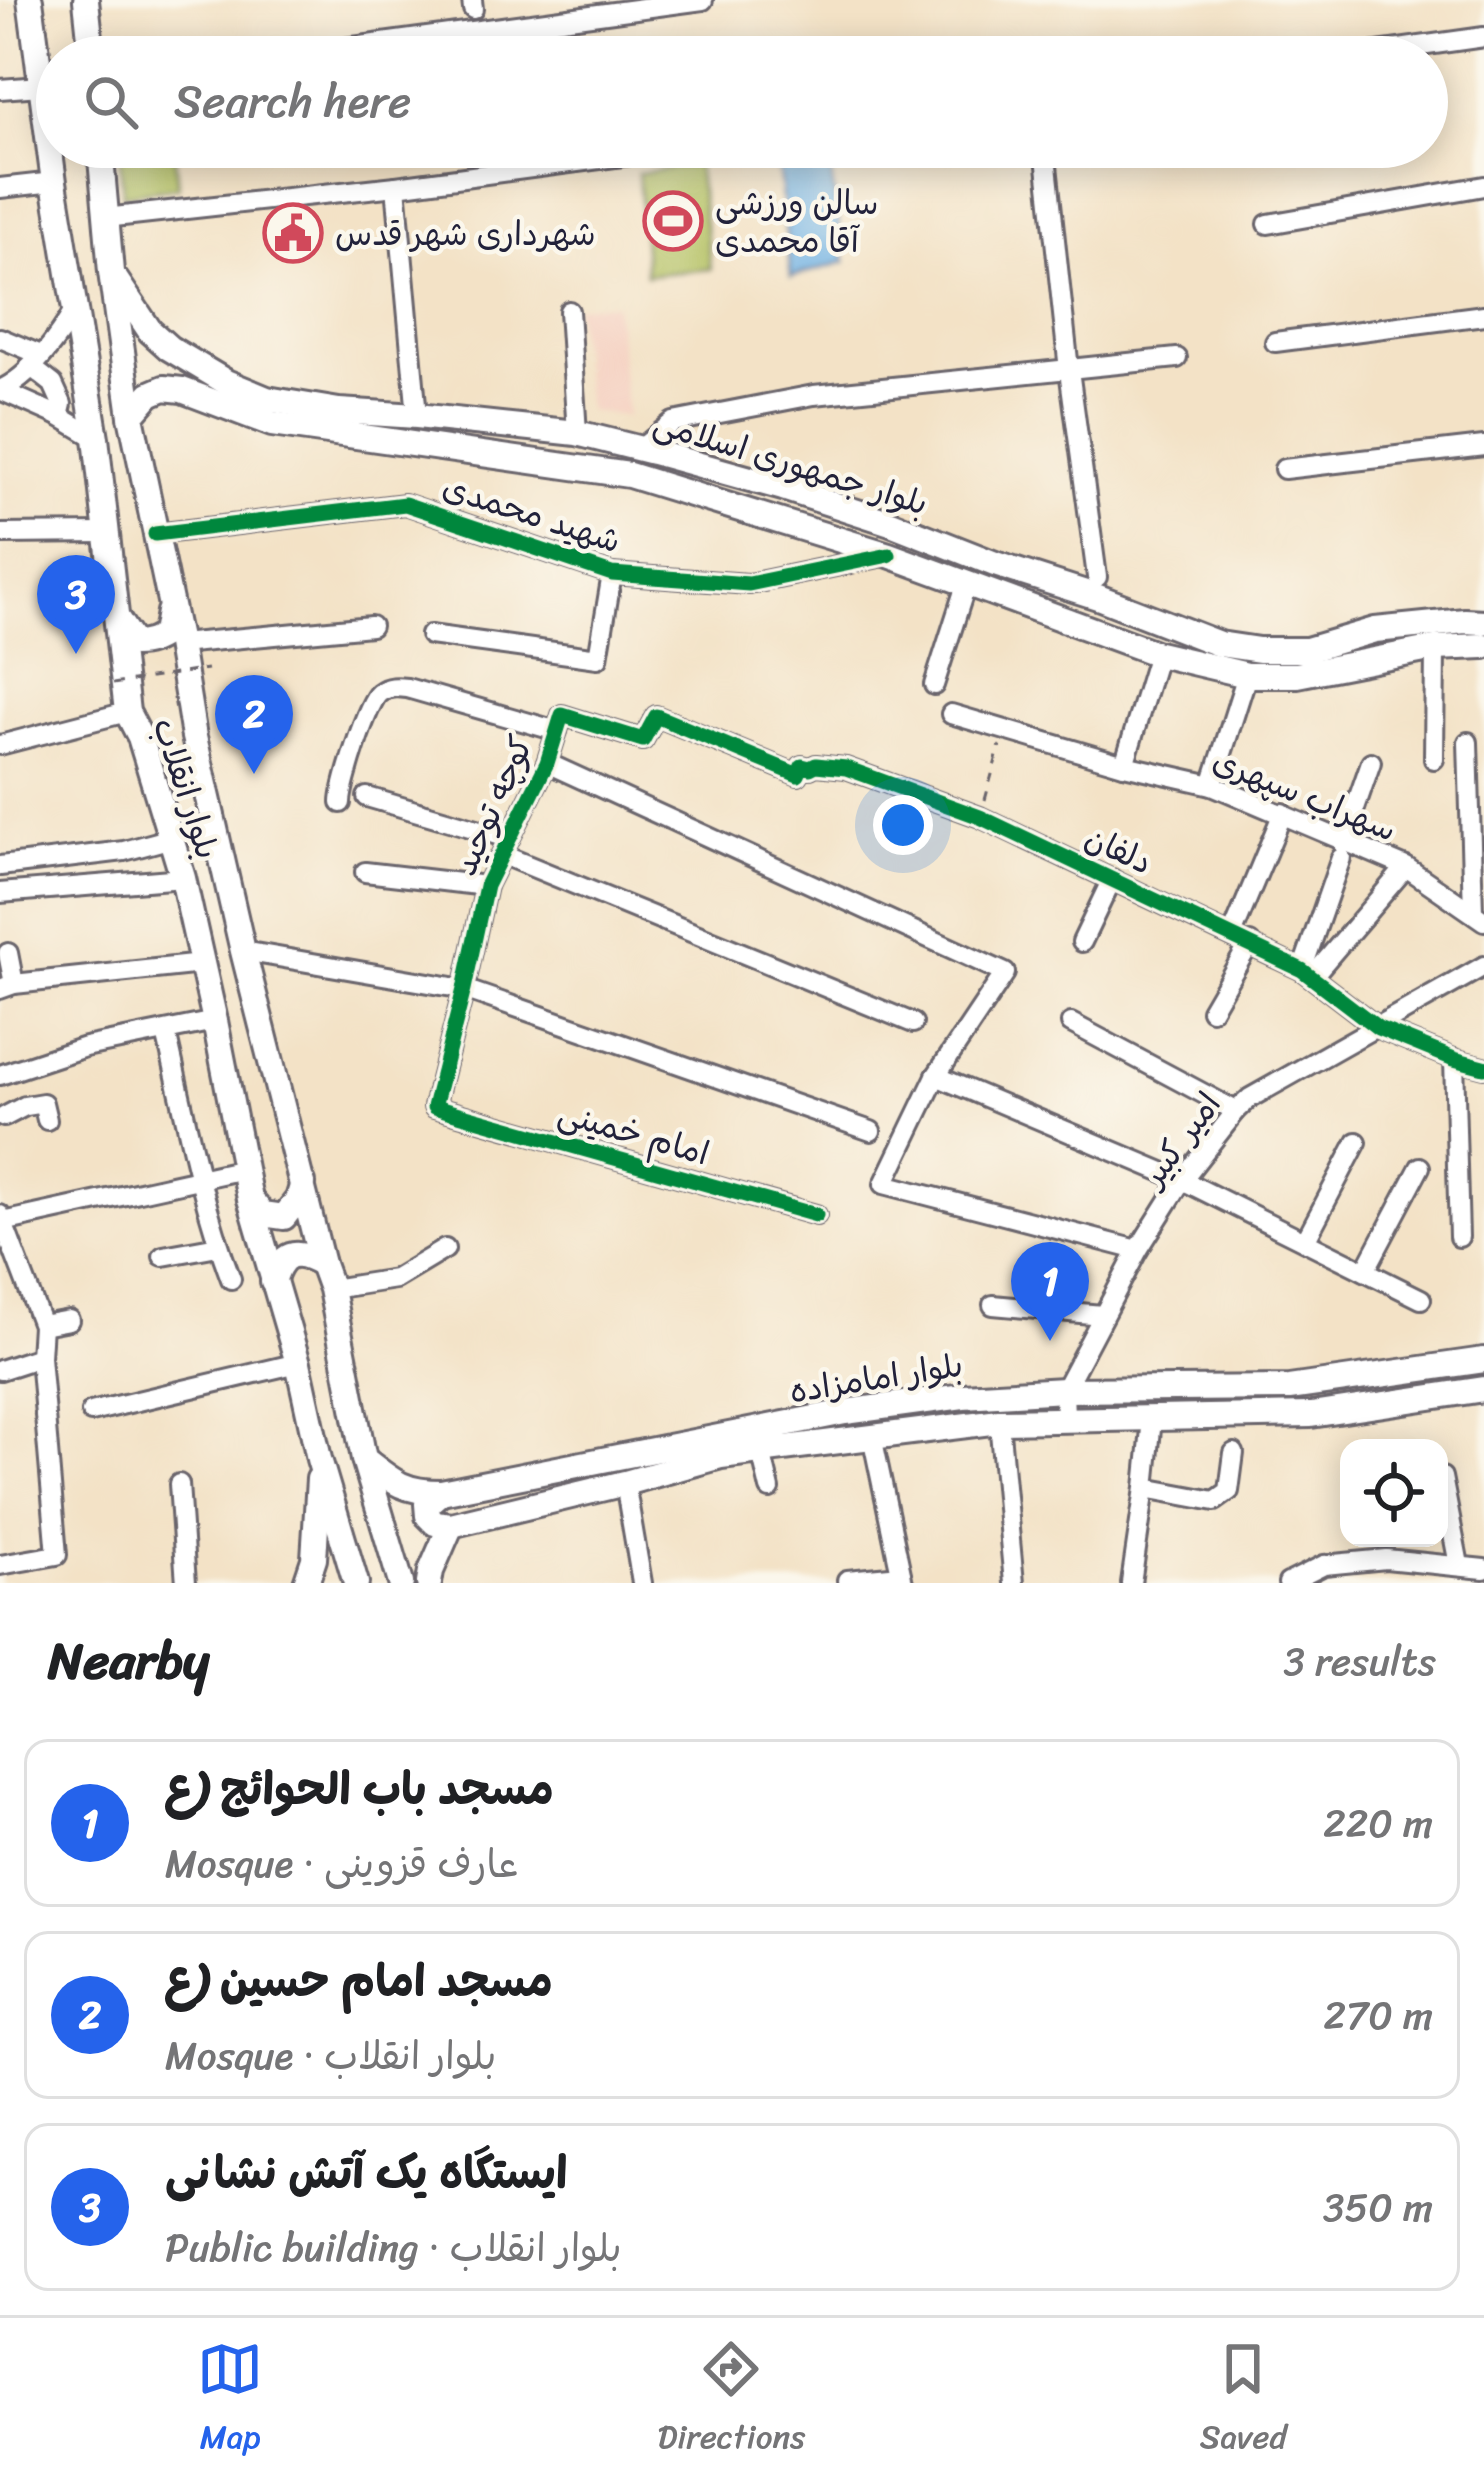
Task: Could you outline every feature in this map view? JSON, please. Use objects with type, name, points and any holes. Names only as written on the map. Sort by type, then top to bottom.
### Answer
[{"type":"main road","name":"بلوار انقلاب","points":[[30,0],[36,47]]},
{"type":"main road","points":[[86,0],[90,36]]},
{"type":"main road","name":"بلوار انقلاب","points":[[52,168],[96,438],[127,712],[140,737],[172,838],[250,1199],[356,1583]]},
{"type":"main road","name":"بلوار انقلاب","points":[[101,168],[110,272],[131,416],[194,736],[243,951],[331,1289],[364,1459],[401,1583]]},
{"type":"main road","name":"بلوار جمهوری اسلامی","points":[[110,272],[150,331],[169,348],[226,382],[267,399],[340,411],[577,433],[783,488],[891,523],[1220,644],[1307,650],[1376,630],[1484,622]]},
{"type":"main road","points":[[182,390],[167,376],[167,369],[172,363],[191,362]]},
{"type":"main road","points":[[131,416],[150,394],[164,388],[182,390]]},
{"type":"main road","name":"بلوار جمهوری اسلامی","points":[[182,390],[272,424],[629,476],[889,555],[1157,654],[1247,675],[1297,674],[1436,649],[1484,646]]},
{"type":"main road","points":[[977,589],[995,564]]},
{"type":"main road","points":[[117,618],[134,644],[142,644],[165,634],[170,609]]},
{"type":"main road","points":[[250,1199],[263,1214],[284,1216],[303,1184]]},
{"type":"main road","points":[[273,1282],[286,1257],[297,1254],[322,1264]]},
{"type":"main road","name":"بلوار امامزاده","points":[[364,1459],[395,1484],[416,1492],[441,1492],[845,1412],[964,1396],[1288,1388],[1484,1360]]},
{"type":"main road","name":"بلوار امامزاده","points":[[451,1525],[721,1456],[872,1436],[999,1421],[1311,1415],[1484,1389]]},
{"type":"main road","points":[[306,1583],[314,1559],[320,1459]]},
{"type":"main road","points":[[429,1583],[451,1525],[436,1523],[428,1516],[428,1504],[441,1492]]},
{"type":"street","points":[[435,36],[703,0]]},
{"type":"street","points":[[1448,42],[1484,37]]},
{"type":"street","points":[[0,88],[36,86]]},
{"type":"street","points":[[105,218],[532,168]]},
{"type":"street","points":[[1048,168],[1097,577]]},
{"type":"street","points":[[0,188],[54,182]]},
{"type":"street","points":[[396,186],[417,416]]},
{"type":"street","points":[[1268,224],[1484,186]]},
{"type":"street","points":[[0,390],[16,383],[60,336],[75,309]]},
{"type":"street","points":[[569,311],[577,433]]},
{"type":"street","points":[[1275,342],[1484,315]]},
{"type":"street","points":[[0,338],[36,360],[62,404],[58,416]]},
{"type":"street","points":[[638,450],[673,422],[814,395],[1178,358]]},
{"type":"street","points":[[0,390],[96,438]]},
{"type":"street","points":[[1284,469],[1484,446]]},
{"type":"street","name":"شهید محمدی","points":[[155,534],[405,504],[612,574],[749,584],[889,555]]},
{"type":"street","points":[[0,534],[106,533]]},
{"type":"street","points":[[430,635],[598,658],[612,574]]},
{"type":"street","points":[[934,685],[977,589]]},
{"type":"street","points":[[179,644],[371,626]]},
{"type":"street","points":[[1434,759],[1436,649]]},
{"type":"street","points":[[1124,765],[1157,654]]},
{"type":"street","points":[[1212,785],[1247,675]]},
{"type":"street","points":[[340,803],[370,706],[392,687],[559,723]]},
{"type":"street","points":[[0,745],[127,712]]},
{"type":"street","name":"سهراب سپهری","points":[[951,714],[1124,765],[1212,785],[1283,813],[1342,850],[1406,867],[1479,917]]},
{"type":"street","name":"دلفان","points":[[559,723],[643,740],[656,716],[807,770],[846,768],[980,818],[1241,939],[1307,973],[1378,1028],[1484,1067]]},
{"type":"street","name":"کوچه توحید","points":[[434,1107],[486,886],[547,763],[559,723]]},
{"type":"street","points":[[1468,742],[1479,917]]},
{"type":"street","points":[[1307,973],[1371,762]]},
{"type":"street","points":[[547,763],[1005,973],[936,1076],[884,1184],[1138,1250]]},
{"type":"street","points":[[367,797],[505,847],[914,1023]]},
{"type":"street","points":[[1211,1010],[1241,939],[1283,813]]},
{"type":"street","points":[[0,866],[124,851],[172,838]]},
{"type":"street","points":[[124,851],[134,857],[137,867],[130,881]]},
{"type":"street","points":[[1307,973],[1406,867]]},
{"type":"street","points":[[365,872],[486,886]]},
{"type":"street","points":[[0,892],[182,878]]},
{"type":"street","points":[[1082,942],[1112,879]]},
{"type":"street","points":[[243,951],[464,989],[871,1131]]},
{"type":"street","points":[[8,953],[7,987],[202,964]]},
{"type":"street","name":"امیر کبیر","points":[[1064,1390],[1138,1250],[1182,1180],[1236,1111],[1482,970]]},
{"type":"street","points":[[26,1106],[4,1074],[86,1047],[215,1021]]},
{"type":"street","points":[[1071,1023],[1236,1111]]},
{"type":"street","points":[[166,1032],[200,1178],[231,1279]]},
{"type":"street","points":[[1454,1059],[1459,1237]]},
{"type":"street","points":[[936,1076],[1182,1180],[1421,1299]]},
{"type":"street","points":[[4,1117],[43,1103],[47,1120]]},
{"type":"street","name":"امام خمینی","points":[[434,1107],[816,1215]]},
{"type":"street","points":[[1305,1241],[1357,1142]]},
{"type":"street","points":[[1365,1271],[1420,1167]]},
{"type":"street","points":[[0,1565],[56,1555],[40,1357],[42,1325],[2,1228],[244,1169]]},
{"type":"street","points":[[163,1256],[218,1246]]},
{"type":"street","points":[[331,1289],[395,1279],[445,1250]]},
{"type":"street","points":[[993,1306],[1102,1315]]},
{"type":"street","points":[[42,1325],[69,1320]]},
{"type":"street","points":[[0,1370],[40,1357]]},
{"type":"street","points":[[91,1412],[298,1364]]},
{"type":"street","points":[[1064,1390],[1065,1418]]},
{"type":"street","points":[[1131,1583],[1152,1418]]},
{"type":"street","points":[[999,1421],[1014,1583]]},
{"type":"street","points":[[847,1580],[902,1579],[872,1436]]},
{"type":"street","points":[[761,1451],[770,1489]]},
{"type":"street","points":[[1145,1488],[1215,1501],[1229,1491],[1234,1453]]},
{"type":"street","points":[[625,1483],[642,1583]]},
{"type":"street","points":[[179,1484],[186,1583]]},
{"type":"street","points":[[1448,1508],[1459,1565]]},
{"type":"street","points":[[1384,1547],[1386,1559]]},
{"type":"street","points":[[1288,1583],[1324,1564],[1386,1559],[1484,1569]]},
{"type":"street","points":[[1361,1562],[1369,1583]]},
{"type":"street","points":[[1438,1563],[1446,1583]]},
{"type":"path","points":[[113,684],[207,669]]},
{"type":"path","points":[[980,818],[1004,732]]},
{"type":"shaded area","points":[[615,304],[627,416],[588,411],[575,306]]},
{"type":"green space","points":[[121,168],[176,168],[178,187],[123,195]]},
{"type":"green space","name":"سالن ورزشی آقا محمدی","points":[[697,168],[711,269],[646,275],[638,173]]},
{"type":"water","points":[[779,168],[830,168],[845,262],[791,277]]},
{"type":"cycle path","points":[[155,534],[405,504],[612,574],[749,584],[889,555]]},
{"type":"cycle path","points":[[816,1215],[434,1107],[486,886],[547,763],[562,715],[643,740],[656,716],[798,775],[802,766],[846,768],[980,817],[1302,970],[1378,1028],[1484,1067]]},
{"type":"place","name":"سالن ورزشی آقا محمدی","points":[[673,221]]},
{"type":"place","name":"شهرداری شهر قدس","points":[[293,233]]},
{"type":"place","name":"ایستگاه یک آتش نشانی","points":[[76,654]]},
{"type":"place","name":"مسجد امام حسین (ع","points":[[254,774]]},
{"type":"place","name":"مسجد باب الحوائج (ع","points":[[1050,1341]]}]
